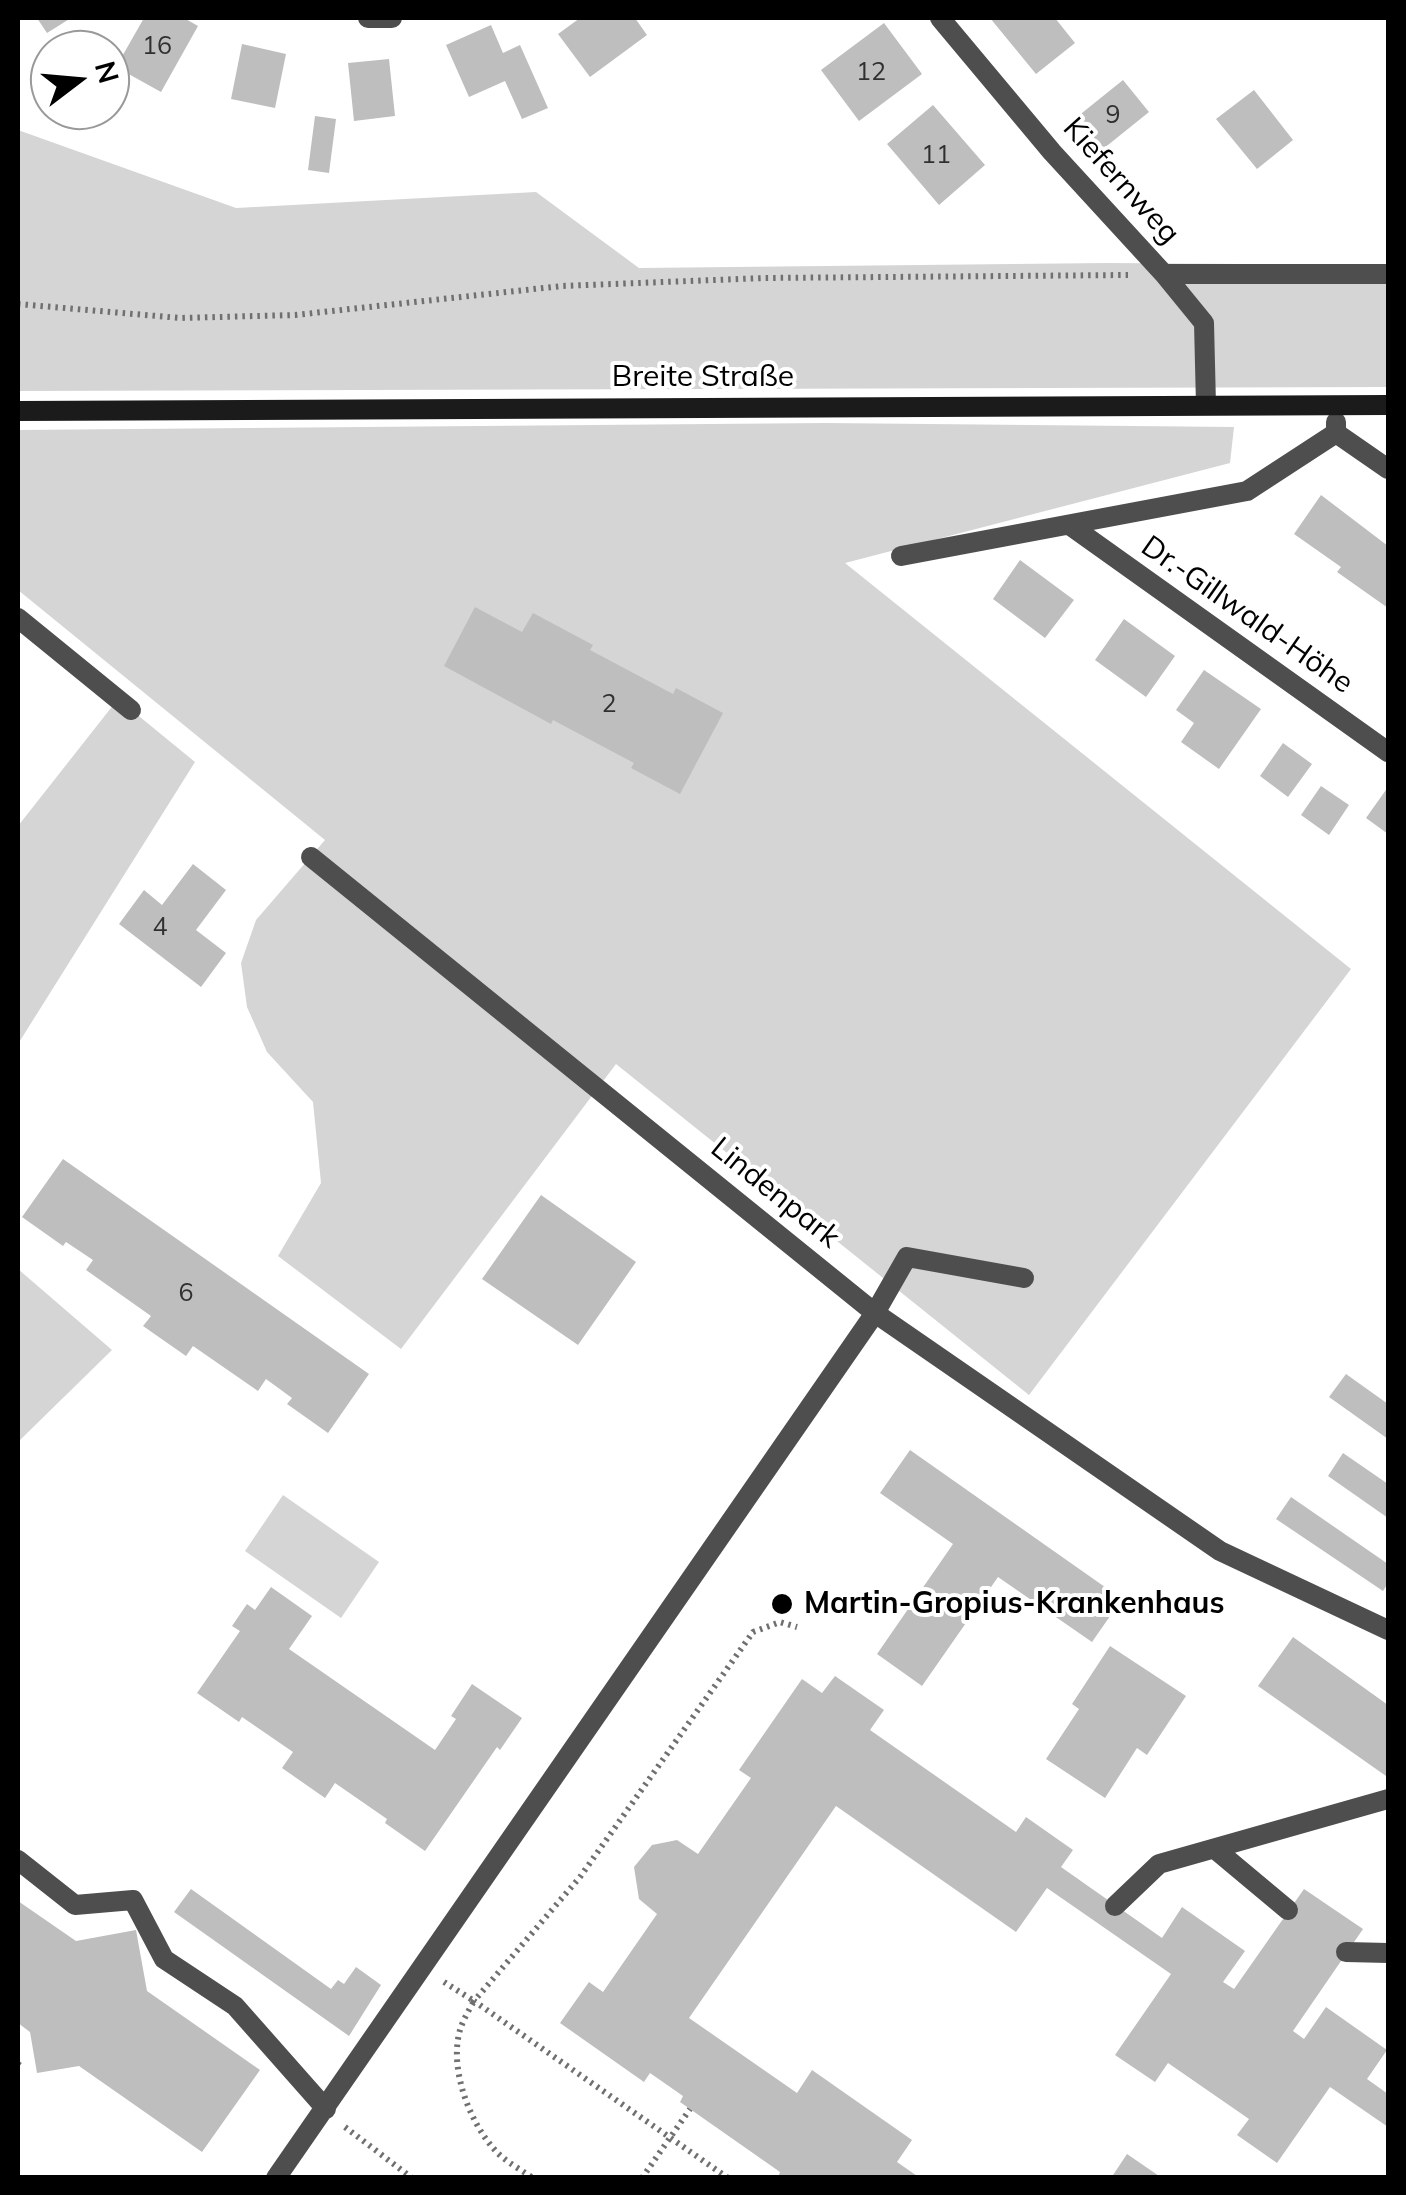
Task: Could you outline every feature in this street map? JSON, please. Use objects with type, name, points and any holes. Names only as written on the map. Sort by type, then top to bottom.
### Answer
[{"type":"main road","name":"Breite Straße","points":[[18,411],[1388,405]]},
{"type":"street","points":[[368,18],[392,18]]},
{"type":"street","name":"Kiefernweg","points":[[940,18],[1052,152],[1204,323],[1206,405]]},
{"type":"street","points":[[1164,274],[1388,274]]},
{"type":"street","points":[[1336,405],[1336,433],[1388,469]]},
{"type":"street","name":"Dr.-Gillwald-Höhe","points":[[902,556],[1247,491],[1336,433]]},
{"type":"street","name":"Dr.-Gillwald-Höhe","points":[[1071,526],[1388,752]]},
{"type":"street","points":[[18,618],[131,710]]},
{"type":"street","name":"Lindenpark","points":[[312,856],[876,1314],[1220,1551],[1388,1630]]},
{"type":"street","points":[[276,2178],[876,1314],[907,1257],[1024,1278]]},
{"type":"street","points":[[1116,1906],[1160,1864],[1388,1800]]},
{"type":"street","points":[[1216,1849],[1288,1910]]},
{"type":"street","points":[[18,1860],[75,1905],[134,1900],[164,1959],[235,2006],[326,2109]]},
{"type":"street","points":[[1346,1952],[1388,1952]]},
{"type":"path","points":[[18,304],[180,318],[295,315],[562,286],[764,278],[1164,274]]},
{"type":"path","points":[[533,2178],[496,2151],[477,2124],[463,2093],[459,2032],[474,2000],[580,1877],[752,1632],[780,1622],[796,1627]]},
{"type":"path","points":[[421,1968],[474,2000],[728,2178]]},
{"type":"path","points":[[326,2109],[358,2140],[412,2178]]},
{"type":"path","points":[[642,2178],[690,2109]]},
{"type":"shaded area","points":[[18,130],[236,208],[536,192],[639,268],[1107,263],[1388,265],[1388,387],[18,391]]},
{"type":"shaded area","points":[[826,423],[1234,427],[1230,463],[845,563],[1351,969],[1029,1395],[616,1064],[401,1349],[278,1256],[321,1183],[313,1102],[267,1052],[247,1007],[241,963],[256,920],[325,840],[18,590],[18,430]]},
{"type":"shaded area","points":[[118,699],[195,762],[18,1044],[18,826]]},
{"type":"shaded area","points":[[18,1269],[112,1350],[18,1442]]},
{"type":"shaded area","points":[[283,1495],[379,1562],[341,1618],[245,1551]]},
{"type":"building","points":[[37,18],[71,18],[52,30],[45,30]]},
{"type":"building","points":[[144,18],[184,18],[198,26],[161,92],[130,75],[130,42]]},
{"type":"building","points":[[580,18],[635,18],[647,35],[590,77],[558,34]]},
{"type":"building","points":[[990,18],[1055,18],[1075,43],[1036,74]]},
{"type":"building","points":[[884,23],[922,74],[859,121],[821,70]]},
{"type":"building","points":[[491,25],[503,53],[520,45],[548,108],[522,119],[505,81],[469,97],[446,45]]},
{"type":"building","points":[[242,44],[286,54],[275,108],[231,99]]},
{"type":"building","points":[[389,59],[395,116],[354,121],[348,63]]},
{"type":"building","points":[[1123,80],[1149,112],[1103,149],[1077,117]]},
{"type":"building","points":[[1254,90],[1293,140],[1257,169],[1216,119]]},
{"type":"building","points":[[933,105],[985,165],[939,205],[887,144]]},
{"type":"building","points":[[315,116],[336,119],[329,173],[308,170]]},
{"type":"building","points":[[1321,495],[1388,546],[1388,608],[1337,572],[1341,567],[1294,534]]},
{"type":"building","points":[[1020,560],[1074,600],[1045,638],[993,599]]},
{"type":"building","points":[[475,607],[522,632],[533,613],[593,645],[590,650],[673,694],[676,688],[723,713],[680,794],[631,768],[634,763],[553,720],[551,724],[444,666]]},
{"type":"building","points":[[1124,619],[1175,656],[1146,697],[1095,660]]},
{"type":"building","points":[[1204,670],[1261,709],[1219,769],[1181,742],[1194,723],[1176,710]]},
{"type":"building","points":[[1283,743],[1312,764],[1288,797],[1260,776]]},
{"type":"building","points":[[1321,786],[1349,805],[1329,835],[1301,815]]},
{"type":"building","points":[[1388,787],[1388,834],[1366,818]]},
{"type":"building","points":[[193,864],[226,890],[196,930],[226,953],[201,987],[119,924],[144,890],[162,905]]},
{"type":"building","points":[[63,1159],[369,1374],[328,1433],[287,1404],[292,1398],[266,1379],[258,1391],[193,1346],[186,1356],[143,1326],[151,1316],[86,1270],[93,1260],[66,1242],[63,1246],[22,1217]]},
{"type":"building","points":[[541,1195],[636,1262],[578,1345],[482,1279]]},
{"type":"building","points":[[1346,1374],[1388,1404],[1388,1439],[1329,1397]]},
{"type":"building","points":[[910,1450],[1122,1599],[1092,1642],[998,1577],[922,1686],[877,1654],[953,1544],[880,1493]]},
{"type":"building","points":[[1343,1453],[1388,1484],[1388,1518],[1328,1476]]},
{"type":"building","points":[[1291,1497],[1388,1564],[1388,1583],[1383,1591],[1276,1519]]},
{"type":"building","points":[[271,1587],[312,1616],[289,1649],[435,1750],[456,1719],[451,1716],[472,1684],[522,1718],[500,1750],[497,1747],[425,1851],[335,1783],[325,1798],[282,1768],[293,1752],[242,1717],[239,1722],[197,1693],[240,1631],[232,1626],[247,1604],[255,1610]]},
{"type":"building","points":[[1293,1637],[1388,1705],[1386,1776],[1258,1686]]},
{"type":"building","points":[[1110,1646],[1186,1696],[1147,1755],[1137,1748],[1105,1798],[1046,1759],[1079,1709],[1072,1704]]},
{"type":"building","points":[[835,1676],[884,1710],[870,1730],[1016,1832],[1026,1817],[1073,1850],[1061,1867],[1162,1938],[1182,1907],[1245,1951],[1223,1982],[1234,1989],[1304,1889],[1363,1929],[1293,2031],[1304,2039],[1326,2007],[1387,2050],[1367,2079],[1388,2094],[1388,2127],[1330,2087],[1277,2163],[1237,2135],[1249,2119],[1168,2063],[1155,2082],[1115,2055],[1171,1974],[1047,1888],[1016,1932],[836,1806],[689,2018],[797,2093],[812,2070],[912,2140],[897,2162],[920,2178],[778,2178],[780,2172],[680,2102],[683,2096],[650,2073],[644,2082],[560,2023],[589,1982],[603,1992],[657,1914],[639,1899],[634,1867],[652,1845],[677,1840],[698,1854],[751,1778],[739,1770],[802,1679],[822,1693]]},
{"type":"building","points":[[191,1889],[331,1989],[338,1980],[344,1984],[356,1967],[381,1985],[349,2036],[174,1912]]},
{"type":"building","points":[[18,1901],[76,1941],[136,1930],[147,1991],[260,2070],[202,2152],[79,2066],[37,2073],[30,2032],[18,2023]]},
{"type":"building","points":[[1127,2154],[1162,2178],[1111,2178]]},
{"type":"place","name":"Martin-Gropius-Krankenhaus","points":[[782,1604]]}]
